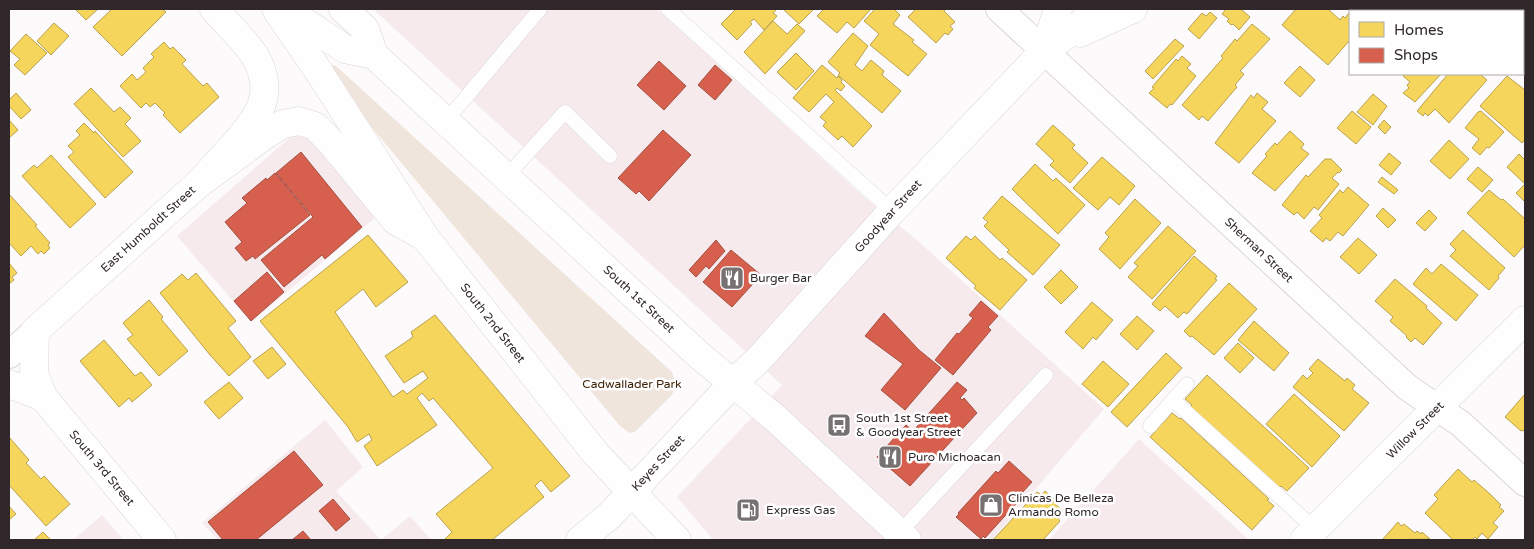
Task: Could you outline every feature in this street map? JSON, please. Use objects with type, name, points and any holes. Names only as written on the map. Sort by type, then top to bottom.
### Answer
[{"type":"main road","points":[[197,185],[251,125],[258,113],[265,93],[265,80],[256,56],[214,9]]},
{"type":"main road","points":[[276,9],[320,72],[425,237]]},
{"type":"main road","points":[[285,9],[345,49],[374,55]]},
{"type":"main road","name":"South 1st Street","points":[[343,9],[365,29],[374,55],[700,356],[774,417],[903,537]]},
{"type":"main road","name":"Goodyear Street","points":[[1045,50],[1058,9]]},
{"type":"main road","name":"Goodyear Street","points":[[733,383],[760,358],[892,211],[1045,50],[1083,23],[1096,9]]},
{"type":"main road","points":[[1045,50],[1133,9]]},
{"type":"main road","name":"East Humboldt Street","points":[[35,331],[197,185],[268,133],[283,124],[299,121]]},
{"type":"main road","name":"South 2nd Street","points":[[299,121],[314,126],[329,140],[396,221],[425,237],[596,454],[677,540]]},
{"type":"main road","name":"Willow Street","points":[[1310,534],[1525,320]]},
{"type":"main road","points":[[35,331],[34,373],[43,397]]},
{"type":"main road","name":"Keyes Street","points":[[580,540],[609,516],[733,383]]},
{"type":"main road","points":[[9,384],[43,397]]},
{"type":"main road","name":"South 3rd Street","points":[[43,397],[162,540]]},
{"type":"street","name":"Sherman Street","points":[[999,9],[1407,387],[1461,424],[1525,483]]},
{"type":"street","name":"East Humboldt Street","points":[[9,355],[35,331]]},
{"type":"lane","points":[[446,121],[540,9]]},
{"type":"lane","points":[[668,9],[892,211]]},
{"type":"lane","points":[[506,177],[565,112],[610,156]]},
{"type":"lane","points":[[903,537],[1046,375]]},
{"type":"lane","points":[[1150,426],[1187,384]]},
{"type":"lane","points":[[1173,400],[1310,534]]},
{"type":"shaded area","points":[[373,9],[657,9],[864,197],[918,241],[1104,409],[992,540],[713,540],[677,497],[782,385]]},
{"type":"shaded area","points":[[302,127],[376,217],[251,322],[177,236]]},
{"type":"shaded area","points":[[325,420],[363,467],[336,491],[381,540],[218,540],[202,523]]},
{"type":"shaded area","points":[[1139,439],[1249,540],[1049,540]]},
{"type":"shaded area","points":[[102,515],[124,540],[73,540]]},
{"type":"shaded area","points":[[410,516],[431,540],[381,540]]},
{"type":"green space","name":"Cadwallader Park","points":[[335,65],[672,372],[676,384],[672,395],[635,432],[630,433],[620,426],[374,130],[331,73],[330,68]]},
{"type":"building: Homes","points":[[75,9],[98,9],[86,20]]},
{"type":"building: Homes","points":[[112,9],[162,9],[166,12],[122,56],[93,27]]},
{"type":"building: Homes","points":[[736,9],[774,9],[776,10],[773,13],[777,16],[764,30],[754,19],[750,22],[752,24],[737,40],[721,24]]},
{"type":"building: Homes","points":[[783,9],[814,9],[799,24]]},
{"type":"building: Homes","points":[[824,9],[871,9],[854,28],[847,22],[837,33],[817,16]]},
{"type":"building: Homes","points":[[875,9],[894,9],[900,15],[893,24],[914,40],[912,42],[927,54],[908,76],[870,45],[879,34],[864,21]]},
{"type":"building: Homes","points":[[916,9],[945,9],[944,11],[955,22],[950,26],[953,29],[948,35],[945,33],[936,43],[908,17]]},
{"type":"building: Homes","points":[[1226,9],[1241,9],[1250,17],[1239,30],[1233,24],[1231,25],[1227,21],[1229,19],[1222,14]]},
{"type":"building: Homes","points":[[1296,9],[1328,9],[1340,20],[1349,13],[1349,41],[1328,65],[1282,25]]},
{"type":"building: Homes","points":[[1412,9],[1414,10],[1394,10]]},
{"type":"building: Homes","points":[[1210,12],[1217,18],[1199,39],[1188,29],[1202,13],[1206,16]]},
{"type":"building: Homes","points":[[773,21],[787,34],[797,24],[805,31],[765,74],[744,52]]},
{"type":"building: Homes","points":[[54,23],[69,36],[51,55],[37,41]]},
{"type":"building: Homes","points":[[1252,24],[1270,39],[1240,71],[1244,74],[1235,85],[1237,87],[1208,121],[1202,116],[1199,120],[1182,105],[1223,58],[1221,56],[1235,39],[1237,41]]},
{"type":"building: Homes","points":[[853,33],[868,46],[855,65],[862,71],[871,60],[884,71],[882,75],[901,91],[882,113],[838,75],[840,73],[828,62]]},
{"type":"building: Homes","points":[[26,34],[47,53],[25,75],[14,65],[20,59],[10,51]]},
{"type":"building: Homes","points":[[1175,39],[1184,46],[1153,79],[1145,71]]},
{"type":"building: Homes","points":[[164,42],[170,49],[173,47],[186,60],[182,64],[203,86],[207,83],[219,97],[180,133],[163,115],[165,113],[155,103],[150,107],[146,103],[141,108],[120,86],[132,74],[137,80],[146,72],[143,68],[154,57],[151,54]]},
{"type":"building: Homes","points":[[796,53],[814,71],[796,90],[777,72]]},
{"type":"building: Homes","points":[[1182,56],[1191,64],[1187,68],[1196,76],[1172,105],[1170,104],[1167,108],[1149,93],[1176,59],[1178,61]]},
{"type":"building: Homes","points":[[822,65],[842,80],[841,82],[845,86],[841,91],[837,88],[835,90],[872,126],[853,147],[842,136],[838,140],[823,126],[826,122],[820,117],[834,102],[826,94],[809,112],[793,98]]},
{"type":"building: Homes","points":[[1300,66],[1315,80],[1300,97],[1284,83]]},
{"type":"building: Homes","points":[[1440,75],[1415,102],[1403,93],[1409,88],[1407,85],[1410,82],[1403,76]]},
{"type":"building: Homes","points":[[1447,75],[1481,75],[1487,80],[1449,123],[1435,109],[1428,116],[1425,113],[1423,116],[1417,111]]},
{"type":"building: Homes","points":[[1507,76],[1525,90],[1525,139],[1522,143],[1480,106]]},
{"type":"building: Homes","points":[[91,88],[114,112],[120,107],[131,118],[125,124],[141,141],[123,157],[74,104]]},
{"type":"building: Homes","points":[[16,93],[31,110],[21,119],[9,106],[9,100]]},
{"type":"building: Homes","points":[[1257,93],[1268,102],[1262,109],[1276,121],[1239,163],[1215,143],[1251,95],[1254,98]]},
{"type":"building: Homes","points":[[1373,94],[1387,106],[1373,125],[1357,112]]},
{"type":"building: Homes","points":[[1352,111],[1371,127],[1356,144],[1337,128]]},
{"type":"building: Homes","points":[[1481,111],[1504,132],[1480,155],[1472,148],[1479,139],[1465,128]]},
{"type":"building: Homes","points":[[9,120],[18,130],[9,138]]},
{"type":"building: Homes","points":[[1384,120],[1391,127],[1385,134],[1378,127]]},
{"type":"building: Homes","points":[[84,123],[94,133],[95,131],[133,172],[105,198],[68,157],[74,152],[68,146],[80,135],[76,131]]},
{"type":"building: Homes","points":[[1053,125],[1075,145],[1072,148],[1088,163],[1070,183],[1050,165],[1054,161],[1036,144]]},
{"type":"building: Homes","points":[[1290,131],[1304,144],[1301,148],[1309,154],[1275,191],[1252,173],[1267,156],[1265,154],[1275,143],[1277,145]]},
{"type":"building: Homes","points":[[1449,140],[1469,159],[1450,179],[1430,161]]},
{"type":"building: Homes","points":[[1389,153],[1401,163],[1391,175],[1379,165]]},
{"type":"building: Homes","points":[[1519,154],[1525,160],[1525,184],[1507,167]]},
{"type":"building: Homes","points":[[51,155],[96,204],[70,228],[22,176],[34,165],[37,168]]},
{"type":"building: Homes","points":[[1102,157],[1135,186],[1119,205],[1110,197],[1098,210],[1073,188]]},
{"type":"building: Homes","points":[[1325,159],[1331,159],[1342,170],[1332,178],[1339,184],[1318,210],[1314,207],[1304,219],[1297,212],[1294,215],[1282,205],[1306,175],[1308,177]]},
{"type":"building: Homes","points":[[1035,164],[1053,181],[1056,178],[1085,205],[1058,234],[1012,189]]},
{"type":"building: Homes","points":[[1478,167],[1493,180],[1482,192],[1467,179]]},
{"type":"building: Homes","points":[[1382,177],[1398,190],[1394,194],[1378,182]]},
{"type":"building: Homes","points":[[1525,184],[1525,202],[1516,193]]},
{"type":"building: Homes","points":[[1348,187],[1369,205],[1343,236],[1338,232],[1330,241],[1326,238],[1323,242],[1310,231],[1322,218],[1319,215],[1340,190],[1343,193]]},
{"type":"building: Homes","points":[[1489,190],[1501,200],[1503,199],[1525,219],[1525,245],[1514,257],[1467,213]]},
{"type":"building: Homes","points":[[9,194],[37,225],[35,226],[50,243],[48,245],[50,248],[44,254],[41,251],[38,254],[31,246],[21,256],[9,243]]},
{"type":"building: Homes","points":[[1002,196],[1060,245],[1033,275],[1007,252],[1009,250],[984,226],[988,222],[983,218]]},
{"type":"building: Homes","points":[[1135,199],[1161,223],[1120,269],[1099,249],[1109,237],[1105,233]]},
{"type":"building: Homes","points":[[1383,208],[1396,220],[1388,228],[1376,216]]},
{"type":"building: Homes","points":[[1429,210],[1437,218],[1425,231],[1416,223]]},
{"type":"building: Homes","points":[[1168,226],[1196,251],[1152,299],[1128,277],[1138,266],[1134,263]]},
{"type":"building: Homes","points":[[1463,230],[1505,268],[1489,290],[1450,256],[1456,250],[1450,244]]},
{"type":"building: Homes","points":[[368,235],[408,282],[376,307],[363,289],[335,312],[393,397],[403,390],[407,394],[428,378],[423,371],[404,383],[385,356],[413,337],[411,332],[435,315],[570,476],[551,492],[541,480],[535,486],[544,497],[492,540],[444,540],[452,532],[436,514],[493,468],[433,398],[429,401],[422,393],[417,398],[437,425],[377,466],[364,446],[372,440],[369,434],[357,442],[348,427],[260,321]]},
{"type":"building: Homes","points":[[966,236],[971,240],[975,236],[1000,260],[1002,258],[1027,280],[1000,310],[974,288],[976,286],[946,258]]},
{"type":"building: Homes","points":[[1358,238],[1377,255],[1359,274],[1340,257]]},
{"type":"building: Homes","points":[[1194,256],[1217,276],[1215,279],[1217,280],[1187,314],[1184,312],[1178,318],[1165,306],[1160,311],[1152,304]]},
{"type":"building: Homes","points":[[9,263],[17,273],[12,277],[14,280],[9,284]]},
{"type":"building: Homes","points":[[1441,264],[1478,295],[1456,321],[1413,284],[1426,268],[1432,274]]},
{"type":"building: Homes","points":[[1061,270],[1078,287],[1061,304],[1044,287]]},
{"type":"building: Homes","points":[[196,273],[236,321],[228,328],[251,357],[229,376],[160,293],[182,274],[188,280]]},
{"type":"building: Homes","points":[[1395,279],[1427,306],[1426,308],[1442,323],[1423,345],[1415,338],[1411,342],[1390,321],[1393,317],[1375,301]]},
{"type":"building: Homes","points":[[1229,283],[1257,309],[1214,355],[1184,331]]},
{"type":"building: Homes","points":[[149,300],[163,317],[161,319],[188,351],[159,376],[127,339],[133,335],[123,323]]},
{"type":"building: Homes","points":[[1092,302],[1113,320],[1096,340],[1093,337],[1083,349],[1065,332]]},
{"type":"building: Homes","points":[[1137,316],[1154,331],[1137,350],[1120,334]]},
{"type":"building: Homes","points":[[1254,321],[1289,353],[1274,371],[1238,340]]},
{"type":"building: Homes","points":[[104,340],[135,376],[141,372],[152,385],[132,402],[129,398],[119,407],[80,361]]},
{"type":"building: Homes","points":[[1238,343],[1254,358],[1240,373],[1224,358]]},
{"type":"building: Homes","points":[[272,347],[286,364],[268,379],[253,361]]},
{"type":"building: Homes","points":[[1166,353],[1182,368],[1127,427],[1111,412]]},
{"type":"building: Homes","points":[[1318,359],[1345,381],[1347,378],[1355,385],[1352,389],[1369,403],[1344,431],[1293,387],[1303,375],[1307,379],[1313,373],[1309,369]]},
{"type":"building: Homes","points":[[1103,361],[1129,384],[1108,407],[1082,384]]},
{"type":"building: Homes","points":[[1207,375],[1309,468],[1287,491],[1281,486],[1279,488],[1190,407],[1192,405],[1185,399]]},
{"type":"building: Homes","points":[[229,382],[243,398],[219,419],[204,402]]},
{"type":"building: Homes","points":[[1294,394],[1340,436],[1312,467],[1266,424]]},
{"type":"building: Homes","points":[[1525,394],[1525,430],[1521,431],[1505,417]]},
{"type":"building: Homes","points":[[1172,413],[1181,418],[1269,499],[1267,500],[1274,506],[1252,530],[1150,437]]},
{"type":"building: Homes","points":[[9,437],[29,460],[26,463],[41,479],[44,476],[70,504],[46,526],[9,485]]},
{"type":"building: Homes","points":[[1458,469],[1472,482],[1474,480],[1490,494],[1504,511],[1493,523],[1498,527],[1488,539],[1482,533],[1477,539],[1475,537],[1472,540],[1453,540],[1425,513],[1438,499],[1434,495]]},
{"type":"building: Homes","points":[[1045,491],[1063,511],[1057,517],[1060,521],[1043,540],[993,540],[1037,492],[1042,495]]},
{"type":"building: Homes","points":[[9,506],[16,514],[9,520]]},
{"type":"building: Homes","points":[[1398,522],[1401,526],[1404,524],[1415,533],[1417,531],[1421,534],[1422,532],[1430,539],[1382,540]]},
{"type":"building: Homes","points":[[43,532],[51,540],[34,540]]},
{"type":"building: Shops","points":[[659,61],[686,86],[664,110],[637,85]]},
{"type":"building: Shops","points":[[715,65],[732,80],[715,100],[698,85]]},
{"type":"building: Shops","points":[[663,130],[691,155],[649,201],[639,191],[636,194],[618,178]]},
{"type":"building: Shops","points":[[301,152],[362,227],[325,259],[322,255],[284,287],[261,260],[313,217],[276,173]]},
{"type":"building: Shops","points":[[275,173],[310,215],[255,259],[253,256],[246,261],[235,248],[242,242],[225,222],[247,203],[242,198]]},
{"type":"building: Shops","points":[[716,240],[725,251],[709,269],[706,266],[696,277],[689,270]]},
{"type":"building: Shops","name":"Burger Bar","points":[[731,250],[761,275],[732,307],[703,282]]},
{"type":"building: Shops","points":[[267,272],[284,292],[251,321],[234,301]]},
{"type":"building: Shops","points":[[981,301],[998,316],[988,327],[991,330],[953,375],[935,360],[957,333],[959,334],[973,318],[969,315]]},
{"type":"building: Shops","points":[[884,313],[919,350],[941,368],[905,410],[881,390],[903,364],[865,336]]},
{"type":"building: Shops","points":[[957,382],[967,390],[960,398],[962,400],[964,398],[977,413],[910,486],[877,457],[906,425],[913,431]]},
{"type":"building: Shops","points":[[294,451],[323,485],[256,540],[223,540],[208,522]]},
{"type":"building: Shops","name":"Clinicas De Belleza Armando Romo","points":[[1009,461],[1032,482],[1021,494],[1023,496],[985,538],[983,536],[981,539],[956,517],[996,471],[998,473]]},
{"type":"building: Shops","points":[[333,499],[350,519],[336,531],[319,511]]},
{"type":"building: Shops","points":[[303,531],[311,540],[292,540]]},
{"type":"place","name":"Burger Bar","points":[[732,278]]},
{"type":"place","name":"South 1st Street & Goodyear Street","points":[[839,425]]},
{"type":"place","name":"Puro Michoacan","points":[[890,457]]},
{"type":"place","name":"Clinicas De Belleza Armando Romo","points":[[991,505]]},
{"type":"place","name":"Express Gas","points":[[748,510]]}]
